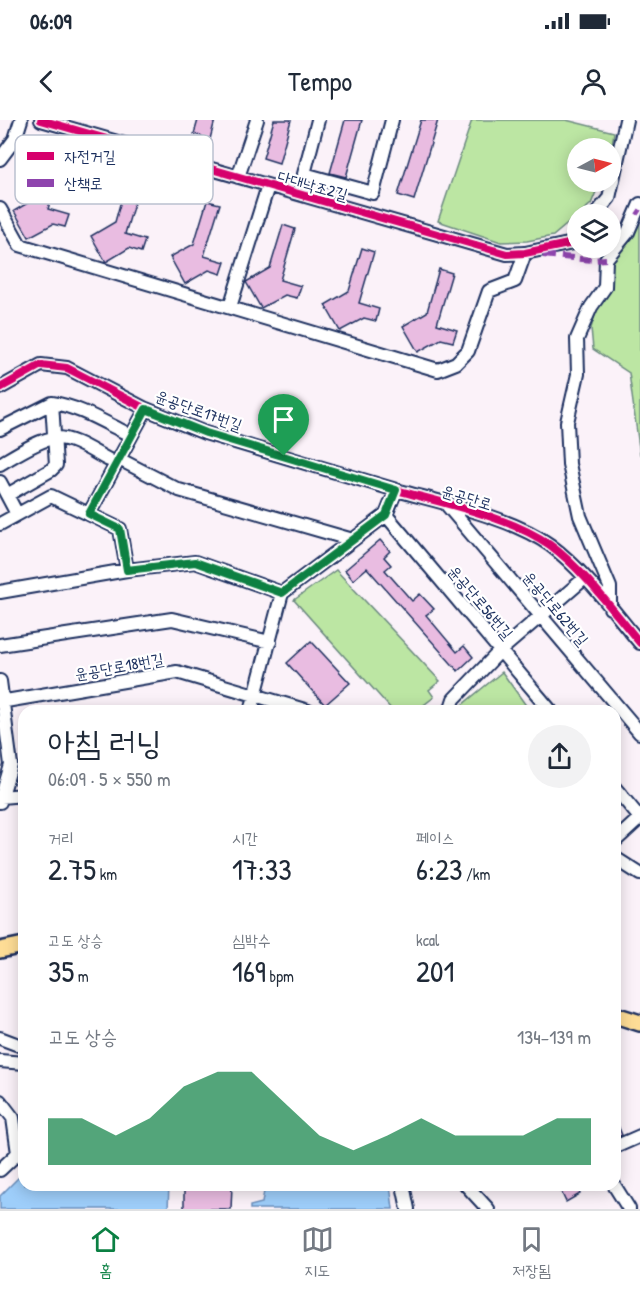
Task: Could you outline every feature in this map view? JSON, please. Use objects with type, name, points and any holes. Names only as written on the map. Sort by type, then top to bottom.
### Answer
[{"type":"main road","points":[[0,950],[18,946]]},
{"type":"main road","points":[[621,1017],[640,1023]]},
{"type":"street","points":[[16,135],[21,120]]},
{"type":"street","name":"다대낙조2길","points":[[41,120],[93,135]]},
{"type":"street","points":[[238,177],[257,120]]},
{"type":"street","points":[[318,120],[304,174],[373,193],[392,120]]},
{"type":"street","points":[[604,204],[609,198],[626,120]]},
{"type":"street","points":[[0,159],[15,139]]},
{"type":"street","name":"다대낙조2길","points":[[213,170],[507,254],[525,253],[567,244]]},
{"type":"street","points":[[230,307],[268,186]]},
{"type":"street","points":[[610,608],[610,587],[580,516],[569,464],[567,422],[578,374],[577,339],[591,307],[605,286],[606,259],[628,232],[640,204]]},
{"type":"street","points":[[0,209],[20,245],[438,369],[456,363],[468,351],[489,291],[515,281],[525,253]]},
{"type":"street","name":"윤공단로17번길","points":[[0,388],[41,365],[67,368],[146,409],[206,433],[396,490]]},
{"type":"street","points":[[7,495],[56,465],[52,403]]},
{"type":"street","points":[[0,429],[52,403],[80,411],[124,432]]},
{"type":"street","points":[[89,514],[114,460],[146,409]]},
{"type":"street","points":[[0,464],[44,441],[55,438],[78,444],[179,490],[353,540]]},
{"type":"street","points":[[0,483],[17,514]]},
{"type":"street","points":[[253,705],[282,593],[386,515],[396,490]]},
{"type":"street","name":"윤공단로","points":[[396,490],[516,526],[551,546],[585,578],[640,644]]},
{"type":"street","points":[[0,524],[51,496],[120,529],[127,570]]},
{"type":"street","name":"윤공단로62번길","points":[[446,504],[617,705]]},
{"type":"street","name":"윤공단로56번길","points":[[386,515],[546,705]]},
{"type":"street","points":[[0,592],[127,570],[195,562],[282,593]]},
{"type":"street","points":[[452,705],[454,699],[501,650],[585,578]]},
{"type":"street","points":[[0,645],[172,619],[270,642]]},
{"type":"street","name":"윤공단로18번길","points":[[2,703],[177,672],[287,705]]},
{"type":"street","points":[[0,681],[11,765],[4,778],[1,800],[18,796]]},
{"type":"street","name":"윤공단로62번길","points":[[621,710],[640,733]]},
{"type":"street","points":[[11,765],[18,764]]},
{"type":"street","points":[[621,795],[640,818],[621,835]]},
{"type":"street","points":[[621,862],[640,874]]},
{"type":"street","points":[[0,1038],[18,1045]]},
{"type":"street","points":[[0,1061],[18,1062]]},
{"type":"street","points":[[0,1101],[13,1118],[18,1140]]},
{"type":"street","points":[[621,1144],[640,1136]]},
{"type":"street","points":[[0,1170],[18,1155]]},
{"type":"street","points":[[404,1191],[408,1209]]},
{"type":"street","points":[[472,1191],[488,1209]]},
{"type":"street","points":[[618,1191],[628,1209]]},
{"type":"green space","points":[[472,120],[566,120],[614,132],[613,138],[567,138],[567,192],[596,192],[591,204],[567,204],[567,224],[553,236],[527,241],[501,242],[438,221]]},
{"type":"green space","points":[[640,218],[640,455],[629,373],[593,349],[591,328],[612,258],[621,258],[621,245]]},
{"type":"green space","points":[[336,570],[440,681],[429,690],[434,697],[424,705],[388,705],[294,600]]},
{"type":"green space","points":[[502,672],[526,705],[462,705]]},
{"type":"water","points":[[18,1178],[18,1191],[169,1191],[168,1209],[0,1209],[0,1196]]},
{"type":"water","points":[[264,1191],[391,1191],[393,1209],[250,1209],[250,1206],[262,1203]]},
{"type":"building","points":[[198,120],[215,120],[211,135],[194,134]]},
{"type":"building","points":[[274,120],[291,120],[279,163],[263,158]]},
{"type":"building","points":[[345,120],[362,120],[346,177],[330,173]]},
{"type":"building","points":[[421,120],[438,120],[414,200],[398,195]]},
{"type":"building","points":[[26,204],[50,204],[48,209],[69,215],[65,227],[53,224],[29,237],[14,211]]},
{"type":"building","points":[[120,204],[134,204],[125,234],[145,240],[141,252],[129,248],[106,262],[91,236],[115,222]]},
{"type":"building","points":[[206,204],[220,204],[204,256],[225,262],[221,274],[209,270],[185,284],[170,257],[194,244]]},
{"type":"building","points":[[283,225],[295,229],[280,280],[301,286],[297,298],[285,295],[261,308],[246,282],[270,268]]},
{"type":"building","points":[[362,248],[374,252],[359,303],[379,309],[376,321],[364,318],[340,331],[325,305],[349,291]]},
{"type":"building","points":[[439,269],[452,273],[437,324],[457,330],[453,342],[441,339],[418,352],[403,326],[427,312]]},
{"type":"building","points":[[380,540],[390,551],[384,557],[391,565],[385,570],[412,601],[420,594],[434,609],[426,615],[457,652],[464,646],[473,657],[458,671],[367,568],[353,580],[345,570]]},
{"type":"building","points":[[311,641],[350,683],[325,705],[287,663]]},
{"type":"building","points":[[184,1191],[232,1191],[231,1209],[184,1209]]},
{"type":"building","points":[[561,1191],[579,1191],[580,1194],[566,1202]]},
{"type":"marked path","points":[[543,255],[592,260],[606,259]]},
{"type":"cycle path","points":[[41,120],[93,135]]},
{"type":"cycle path","points":[[213,169],[507,254],[525,253],[567,244]]},
{"type":"cycle path","points":[[0,388],[41,365],[67,368],[146,409],[205,433],[396,490]]},
{"type":"cycle path","points":[[282,593],[386,515],[396,490],[497,519],[516,526],[550,545],[575,566],[640,643]]},
{"type":"route","points":[[146,409],[206,433],[284,456],[396,490],[386,515],[282,593],[195,562],[127,570],[120,529],[89,514],[146,409]]}]
